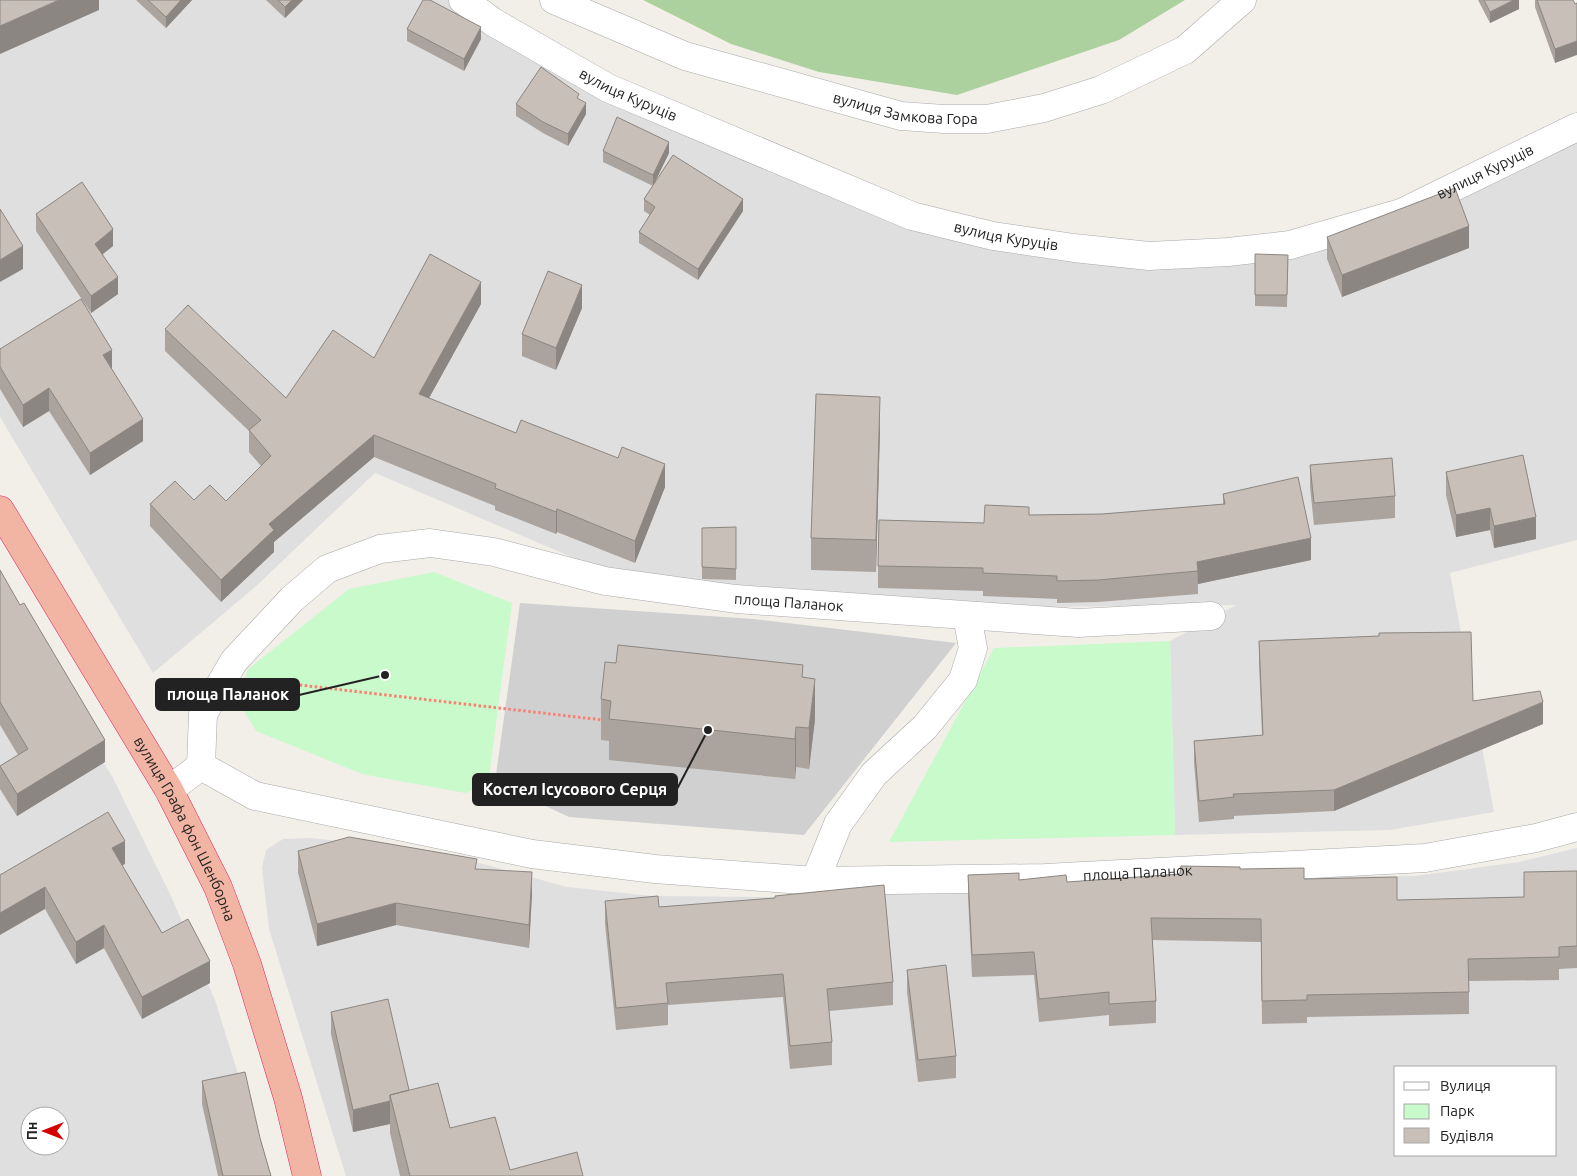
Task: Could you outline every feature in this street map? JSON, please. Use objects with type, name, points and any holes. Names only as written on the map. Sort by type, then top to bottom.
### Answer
[{"type":"highway","name":"вулиця Графа фон Шенборна","points":[[0,510],[169,790],[218,886],[247,964],[288,1098],[307,1176]]},
{"type":"street","name":"вулиця Куруців","points":[[463,0],[493,22],[608,88],[760,154],[912,216],[993,236],[1074,248],[1149,256],[1228,252],[1290,245],[1401,213],[1577,127]]},
{"type":"street","name":"вулиця Замкова Гора","points":[[554,0],[685,56],[901,116],[944,119],[996,117],[1044,108],[1101,90],[1185,50],[1242,0]]},
{"type":"street","name":"площа Паланок","points":[[1211,616],[1078,623],[736,599],[605,582],[494,552],[430,543],[380,549],[327,569],[292,599],[234,661],[203,714],[201,766],[255,796],[532,854],[655,869],[815,881],[1045,878],[1425,858],[1536,838],[1577,827]]},
{"type":"street","points":[[815,881],[838,824],[874,774],[924,727],[963,680],[973,648],[967,616]]},
{"type":"street","points":[[169,790],[201,766]]},
{"type":"path","points":[[225,676],[603,720]]},
{"type":"shaded area","points":[[0,0],[451,0],[913,227],[1147,267],[1313,254],[1477,191],[1577,143],[1577,540],[1450,573],[1494,812],[1390,830],[1175,835],[1170,641],[1236,605],[1039,607],[747,590],[588,564],[375,473],[254,588],[153,673],[0,417]]},
{"type":"shaded area","points":[[0,599],[112,776],[171,896],[215,1000],[239,1077],[259,1176],[0,1176]]},
{"type":"shaded area","points":[[520,603],[753,619],[956,643],[804,835],[569,817],[495,782]]},
{"type":"shaded area","points":[[311,838],[447,854],[567,887],[652,896],[770,897],[1287,877],[1415,876],[1519,862],[1577,848],[1577,1176],[346,1176],[269,929],[262,868],[266,850],[283,839]]},
{"type":"green space","points":[[643,0],[1185,0],[1119,40],[957,95],[819,72],[731,44]]},
{"type":"green space","points":[[434,572],[512,603],[488,784],[465,793],[362,774],[256,731],[241,706],[247,670],[349,589]]},
{"type":"green space","points":[[1170,641],[1175,835],[889,842],[994,648]]},
{"type":"building","points":[[0,0],[59,0],[0,26]]},
{"type":"building","points":[[148,0],[181,0],[166,17]]},
{"type":"building","points":[[278,0],[292,0],[285,7]]},
{"type":"building","points":[[423,0],[430,0],[481,27],[464,59],[407,29]]},
{"type":"building","points":[[1484,0],[1514,0],[1490,12]]},
{"type":"building","points":[[1537,0],[1573,0],[1575,4],[1577,3],[1577,41],[1555,49]]},
{"type":"building","points":[[541,67],[579,94],[577,98],[586,103],[568,134],[543,122],[516,104]]},
{"type":"building","points":[[617,117],[669,142],[653,175],[603,151]]},
{"type":"building","points":[[673,155],[743,199],[698,269],[639,232],[655,207],[644,199]]},
{"type":"building","points":[[82,182],[113,229],[95,244],[118,277],[91,296],[36,214]]},
{"type":"building","points":[[1455,188],[1469,226],[1342,275],[1327,237]]},
{"type":"building","points":[[0,209],[23,246],[0,260]]},
{"type":"building","points":[[430,254],[481,282],[419,394],[516,433],[521,420],[618,458],[622,447],[665,464],[635,541],[557,509],[556,512],[495,488],[496,484],[374,435],[269,524],[274,530],[221,580],[150,504],[175,481],[194,500],[210,485],[226,501],[271,456],[249,430],[261,420],[165,329],[188,305],[286,398],[333,330],[374,358]]},
{"type":"building","points":[[1255,254],[1288,255],[1287,295],[1255,295]]},
{"type":"building","points":[[548,271],[582,285],[556,348],[522,334]]},
{"type":"building","points":[[81,299],[112,350],[103,355],[143,419],[90,453],[49,388],[23,405],[0,367],[0,349]]},
{"type":"building","points":[[816,394],[880,397],[876,540],[811,538]]},
{"type":"building","points":[[1523,455],[1536,517],[1494,526],[1490,508],[1456,515],[1446,472]]},
{"type":"building","points":[[1392,458],[1395,496],[1314,503],[1310,465]]},
{"type":"building","points":[[1298,477],[1311,538],[1197,562],[1198,571],[1098,580],[1057,581],[1057,576],[983,573],[983,568],[878,566],[879,520],[984,523],[985,505],[1029,507],[1029,515],[1102,514],[1225,504],[1223,494]]},
{"type":"building","points":[[736,527],[736,569],[702,567],[702,528]]},
{"type":"building","points":[[0,570],[20,605],[24,603],[105,740],[17,794],[0,766],[28,749],[0,702]]},
{"type":"building","points":[[1471,632],[1473,701],[1540,691],[1543,702],[1334,790],[1233,794],[1234,797],[1199,801],[1194,741],[1263,735],[1259,641],[1379,636],[1379,633]]},
{"type":"building","points":[[618,645],[803,665],[802,677],[815,679],[809,728],[796,727],[795,739],[609,719],[611,701],[601,699],[605,662],[616,663]]},
{"type":"building","points":[[108,812],[125,841],[112,848],[162,933],[188,919],[210,961],[142,997],[104,925],[76,942],[45,887],[0,913],[0,875]]},
{"type":"building","points":[[349,837],[477,859],[475,869],[532,872],[529,925],[396,903],[317,924],[298,851]]},
{"type":"building","points":[[1181,866],[1240,867],[1240,869],[1304,868],[1304,879],[1397,877],[1397,900],[1524,897],[1524,872],[1577,871],[1577,946],[1559,947],[1559,957],[1468,959],[1469,992],[1307,995],[1307,1000],[1262,1001],[1261,919],[1151,918],[1156,1001],[1109,1004],[1109,992],[1039,999],[1034,952],[972,955],[968,875],[1019,873],[1019,880],[1066,875],[1067,882],[1180,874]]},
{"type":"building","points":[[884,885],[893,982],[827,989],[832,1042],[790,1046],[783,974],[666,983],[668,1003],[616,1008],[605,901],[658,896],[659,907],[775,898],[775,896]]},
{"type":"building","points":[[946,965],[956,1056],[918,1060],[907,970]]},
{"type":"building","points":[[388,999],[409,1090],[390,1095],[390,1101],[353,1110],[331,1012]]},
{"type":"building","points":[[245,1072],[271,1176],[223,1176],[202,1081]]},
{"type":"building","points":[[438,1083],[450,1128],[495,1117],[510,1170],[577,1152],[583,1176],[410,1176],[390,1095]]},
{"type":"place","name":"площа Паланок","points":[[385,675]]},
{"type":"place","name":"Костел Ісусового Серця","points":[[708,730]]}]
